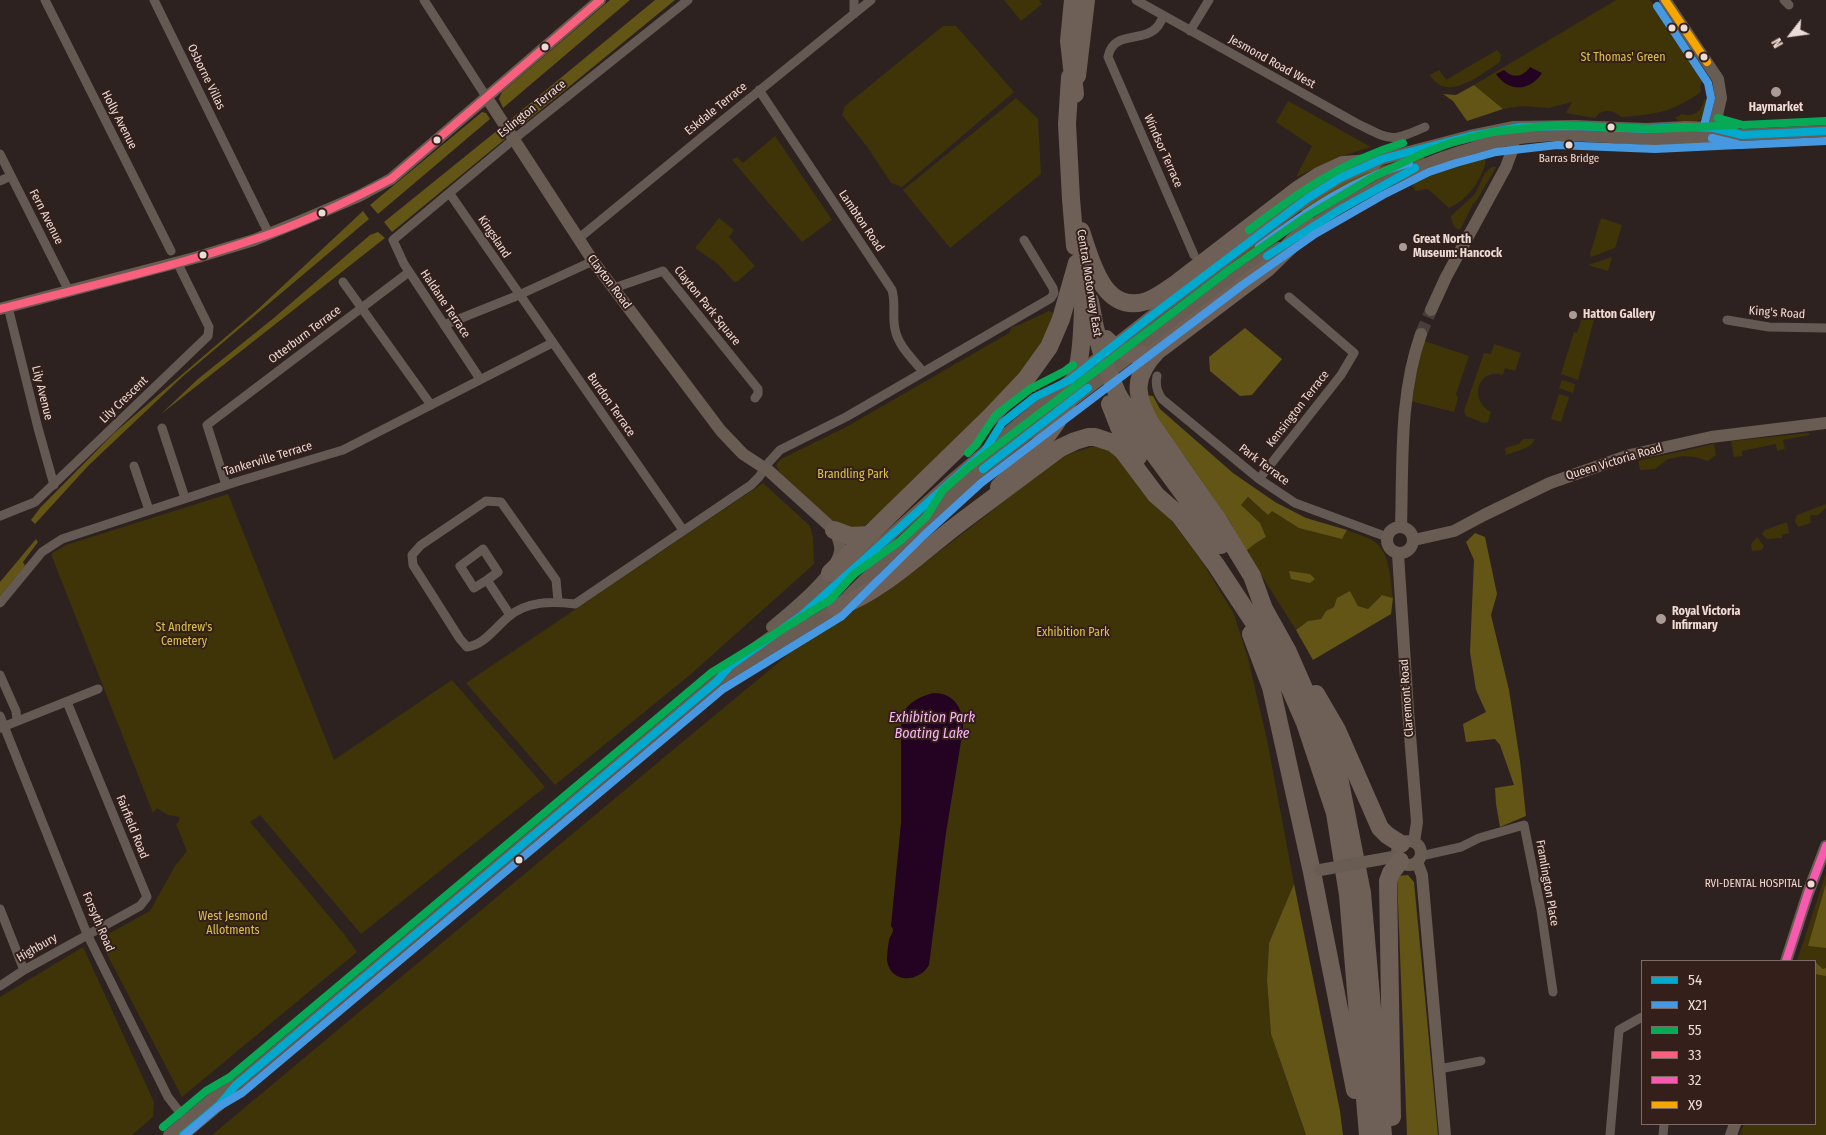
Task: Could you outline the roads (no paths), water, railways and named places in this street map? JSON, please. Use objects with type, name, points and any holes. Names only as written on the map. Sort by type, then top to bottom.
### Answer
[{"type":"highway","points":[[1072,0],[1069,41],[1075,94]]},
{"type":"highway","points":[[1067,124],[1065,44],[1072,0]]},
{"type":"highway","name":"Central Motorway East","points":[[1078,0],[1074,17],[1067,124],[1070,199],[1080,262],[1119,427],[1179,515]]},
{"type":"highway","name":"Central Motorway East","points":[[1086,0],[1075,94],[1074,144],[1081,231],[1081,295],[1096,363],[1114,400],[1228,558]]},
{"type":"highway","points":[[1081,231],[1096,276],[1110,293],[1129,302],[1146,301],[1177,283],[1299,189],[1319,176],[1343,165],[1372,163]]},
{"type":"highway","points":[[1081,295],[1088,312],[1106,339],[1118,349],[1136,355],[1150,353],[1267,268],[1310,226]]},
{"type":"highway","points":[[830,573],[955,452],[1026,379],[1050,347],[1080,262]]},
{"type":"highway","points":[[836,608],[853,602],[886,581],[965,519],[1014,473],[1042,442],[1061,415],[1069,398],[1080,352],[1080,262]]},
{"type":"highway","points":[[1150,353],[1141,372],[1138,387],[1142,408],[1228,558],[1264,609],[1288,652],[1320,699],[1337,730],[1380,828],[1409,853],[1391,873],[1388,881],[1392,1135]]},
{"type":"highway","points":[[982,504],[1060,448],[1088,437],[1103,439],[1123,451],[1156,495],[1228,558],[1244,583],[1312,741],[1335,813],[1348,895],[1368,1135]]},
{"type":"highway","points":[[834,530],[850,536],[870,535]]},
{"type":"highway","points":[[1244,583],[1240,612],[1257,646],[1272,687],[1316,871],[1364,1135]]},
{"type":"highway","points":[[1288,652],[1323,734],[1340,782],[1344,801],[1362,893],[1383,1135]]},
{"type":"main road","points":[[4,308],[177,262],[269,234],[359,196],[391,179],[600,0]]},
{"type":"main road","points":[[1665,0],[1718,79],[1721,98],[1714,128]]},
{"type":"main road","name":"Clayton Road","points":[[487,98],[593,261],[734,445],[765,468],[834,530]]},
{"type":"main road","points":[[1470,136],[1492,125],[1515,120],[1550,120],[1575,126]]},
{"type":"main road","points":[[730,666],[802,615],[972,470],[1110,348],[1308,198],[1340,178],[1382,159],[1470,136],[1575,126],[1646,129],[1714,128],[1738,135]]},
{"type":"main road","points":[[1690,138],[1714,128]]},
{"type":"main road","points":[[972,470],[1090,386],[1235,278],[1310,226],[1378,186],[1425,163],[1494,142],[1514,133],[1646,139],[1718,137],[1825,130]]},
{"type":"main road","points":[[1431,310],[1446,277],[1506,167],[1514,133]]},
{"type":"main road","points":[[1401,527],[1406,402],[1409,379],[1421,334]]},
{"type":"main road","name":"Queen Victoria Road","points":[[1414,540],[1454,531],[1550,483],[1636,454],[1722,435],[1826,423]]},
{"type":"main road","points":[[169,1135],[187,1128],[218,1105],[236,1085],[718,680],[836,608],[916,529],[958,482]]},
{"type":"main road","points":[[1401,527],[1409,530],[1414,540],[1410,550],[1398,554],[1390,549],[1387,544],[1387,537],[1391,530],[1401,527]]},
{"type":"main road","points":[[718,680],[730,666],[830,573],[840,553],[839,540],[834,530]]},
{"type":"main road","name":"Claremont Road","points":[[1398,554],[1417,822],[1409,853],[1422,875],[1445,1135]]},
{"type":"main road","points":[[1786,960],[1826,846]]},
{"type":"main road","points":[[1316,871],[1409,853]]},
{"type":"street","name":"Holly Avenue","points":[[45,0],[171,250]]},
{"type":"street","name":"Osborne Villas","points":[[154,0],[269,234]]},
{"type":"street","name":"Clayton Road","points":[[424,0],[487,98]]},
{"type":"street","name":"Eslington Terrace","points":[[393,240],[450,194],[510,134],[688,0]]},
{"type":"street","points":[[854,0],[854,14]]},
{"type":"street","name":"Eskdale Terrace","points":[[578,239],[871,0]]},
{"type":"street","name":"Jesmond Road West","points":[[1136,0],[1356,123],[1386,137],[1398,138],[1425,127]]},
{"type":"street","points":[[1190,31],[1209,0]]},
{"type":"street","name":"Windsor Terrace","points":[[1164,16],[1158,28],[1146,34],[1115,42],[1110,48],[1108,57],[1194,255]]},
{"type":"street","name":"Lambton Road","points":[[760,90],[892,290],[895,299],[894,329],[898,340],[923,372]]},
{"type":"street","name":"Fern Avenue","points":[[0,154],[70,291]]},
{"type":"street","points":[[0,181],[11,176]]},
{"type":"street","name":"Kingsland","points":[[450,194],[519,295]]},
{"type":"street","name":"Haldane Terrace","points":[[393,240],[409,272],[480,379]]},
{"type":"street","points":[[558,601],[556,580],[501,502],[486,501],[420,545],[412,555],[413,565],[460,639],[467,646],[477,646],[510,615],[538,602],[558,601],[575,604],[750,485],[759,478],[780,450],[846,417],[1051,298],[1054,293],[1053,288],[1024,240]]},
{"type":"street","points":[[444,325],[519,295],[593,261]]},
{"type":"street","name":"Lily Crescent","points":[[0,516],[35,502],[208,336],[210,327],[177,262]]},
{"type":"street","name":"Clayton Park Square","points":[[614,288],[663,271],[758,389],[758,394],[755,398]]},
{"type":"street","name":"Otterburn Terrace","points":[[226,485],[207,425],[409,272]]},
{"type":"street","points":[[343,282],[431,405]]},
{"type":"street","name":"Burdon Terrace","points":[[519,295],[683,530]]},
{"type":"street","name":"Kensington Terrace","points":[[1259,479],[1341,375],[1354,353],[1289,297]]},
{"type":"street","name":"Lily Avenue","points":[[4,308],[54,485]]},
{"type":"street","name":"King's Road","points":[[1727,320],[1769,327],[1826,328]]},
{"type":"street","name":"Tankerville Terrace","points":[[0,603],[30,566],[55,542],[185,498],[343,450],[552,342]]},
{"type":"street","name":"Park Terrace","points":[[1157,376],[1156,387],[1162,399],[1259,479],[1295,503],[1387,537]]},
{"type":"street","points":[[162,428],[185,498]]},
{"type":"street","points":[[134,466],[149,510]]},
{"type":"street","points":[[483,550],[498,572],[487,580],[474,588],[460,566],[483,550]]},
{"type":"street","points":[[487,580],[510,615]]},
{"type":"street","points":[[0,675],[16,711],[17,720]]},
{"type":"street","points":[[2,727],[98,689]]},
{"type":"street","name":"Fairfield Road","points":[[67,702],[147,897],[140,906],[88,934]]},
{"type":"street","name":"Forsyth Road","points":[[0,716],[2,727],[88,934],[168,1098],[187,1128]]},
{"type":"street","name":"Framlington Place","points":[[1409,853],[1461,847],[1479,838],[1524,825],[1540,910],[1552,992]]},
{"type":"street","points":[[0,909],[24,970]]},
{"type":"street","name":"Highbury","points":[[0,986],[24,970],[88,934]]},
{"type":"street","points":[[1610,1135],[1619,1030],[1641,1018]]},
{"type":"street","points":[[1439,1069],[1481,1061]]},
{"type":"water","points":[[1530,67],[1542,73],[1531,84],[1525,86],[1513,87],[1501,80],[1496,74],[1504,70],[1511,75],[1518,76]]},
{"type":"water","name":"Exhibition Park Boating Lake","points":[[934,693],[953,699],[962,715],[963,729],[946,833],[929,965],[919,975],[905,978],[893,973],[889,968],[887,960],[889,940],[893,931],[891,926],[901,823],[901,720],[905,709],[909,705],[923,696]]},
{"type":"tunnel","points":[[1421,334],[1431,310]]},
{"type":"place","name":"Haymarket","points":[[1776,92]]},
{"type":"place","name":"Barras Bridge","points":[[1569,145]]},
{"type":"place","name":"Great North Museum: Hancock","points":[[1403,247]]},
{"type":"place","name":"Hatton Gallery","points":[[1573,315]]},
{"type":"place","name":"Royal Victoria Infirmary","points":[[1661,619]]},
{"type":"place","name":"RVI-DENTAL HOSPITAL","points":[[1811,884]]},
{"type":"park label","name":"St Thomas' Green","points":[[1623,58]]},
{"type":"park label","name":"Brandling Park","points":[[853,475]]},
{"type":"park label","name":"Exhibition Park","points":[[1073,633]]},
{"type":"park label","name":"St Andrew's Cemetery","points":[[184,635]]},
{"type":"park label","name":"West Jesmond Allotments","points":[[233,924]]}]
